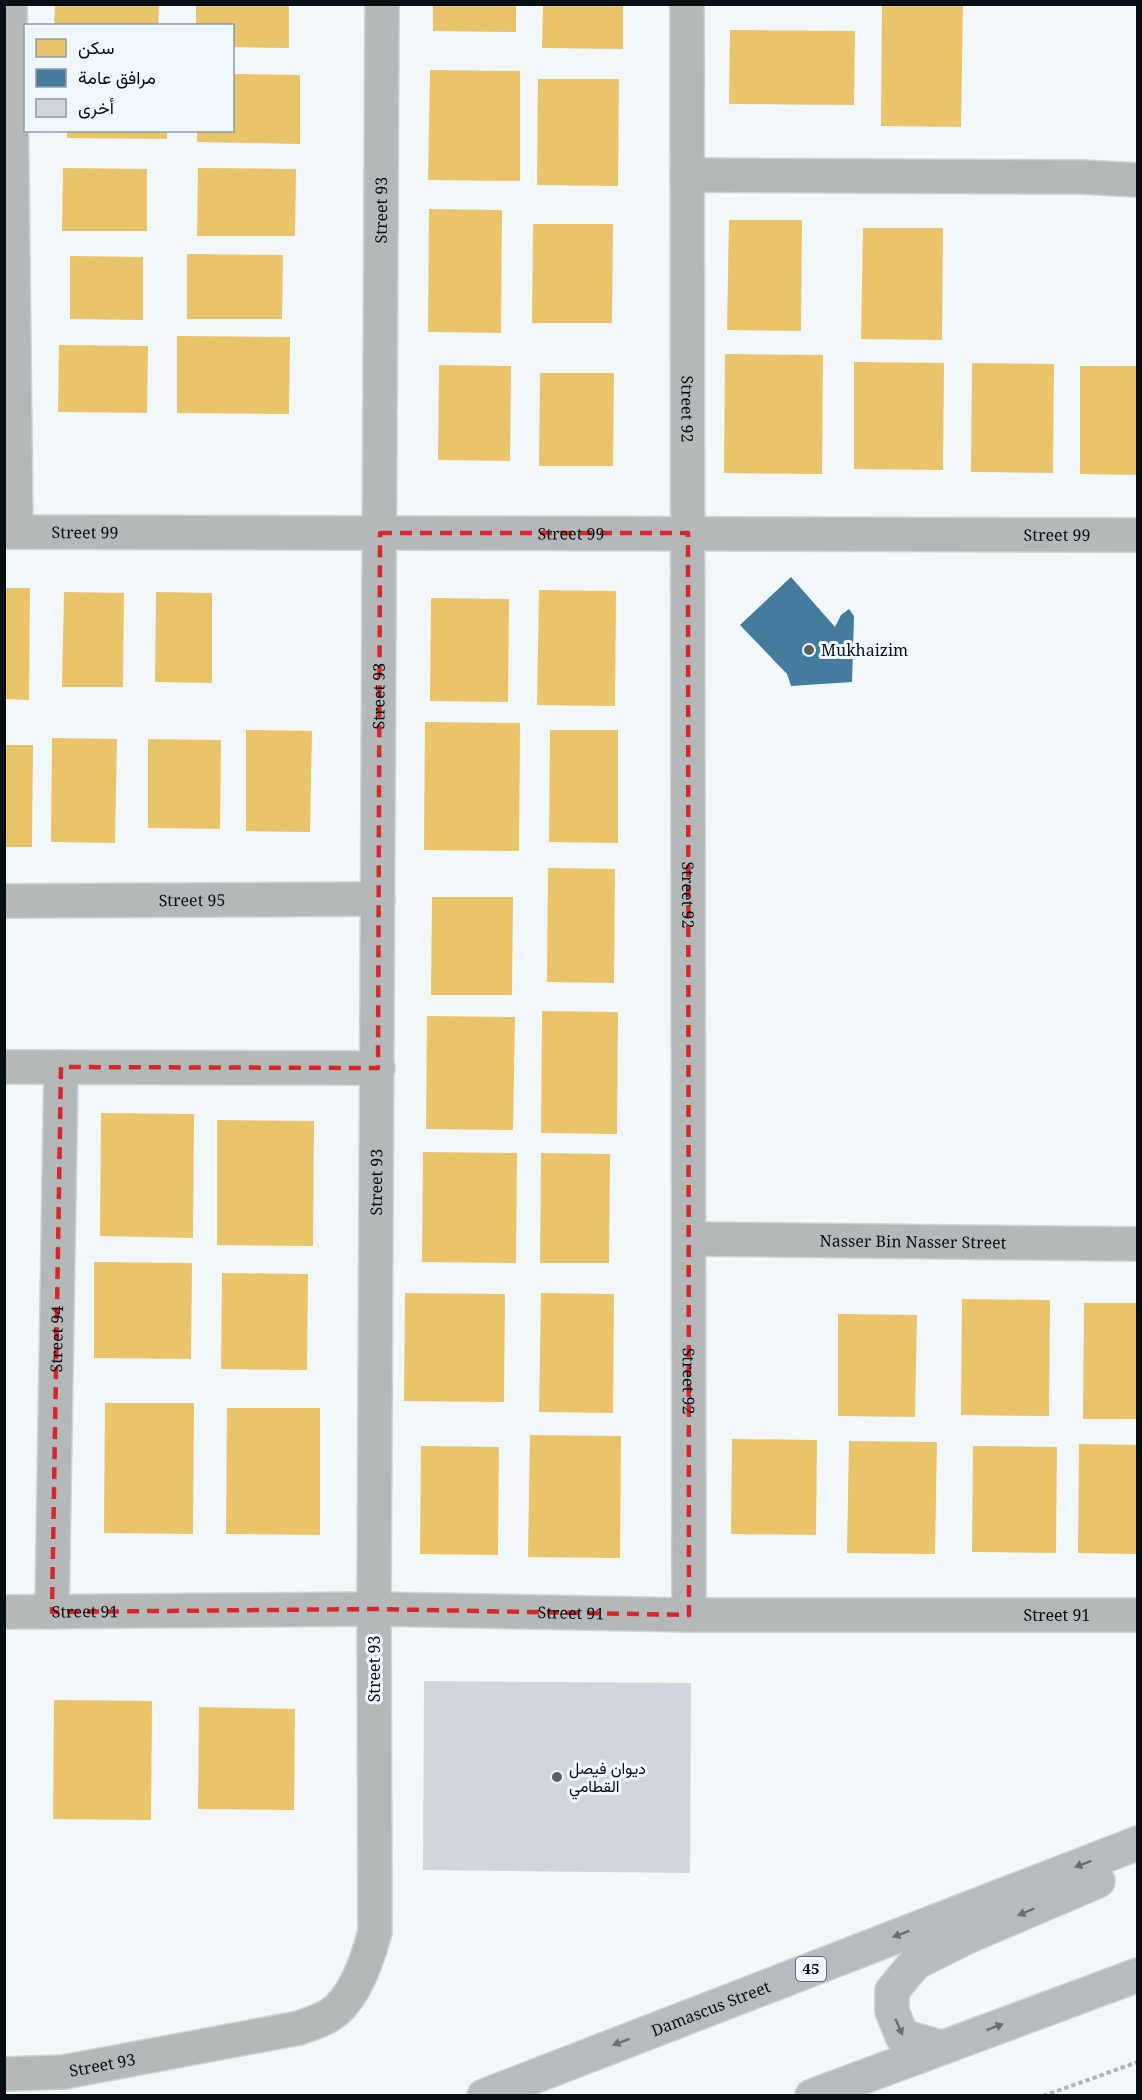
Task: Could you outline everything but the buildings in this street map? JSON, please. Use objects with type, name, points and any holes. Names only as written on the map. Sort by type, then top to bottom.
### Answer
[{"type":"main road","points":[[940,2047],[902,2036],[892,2011],[892,1991],[915,1963],[1132,1849]]},
{"type":"main road","name":"Damascus Street","points":[[484,2096],[1132,1849]]},
{"type":"main road","points":[[812,2096],[1137,1975]]},
{"type":"street","points":[[10,4],[10,532]]},
{"type":"street","name":"Street 93","points":[[4,2074],[64,2072],[299,2028],[332,2014],[351,1992],[367,1962],[375,1932],[374,1609],[382,4]]},
{"type":"street","name":"Street 92","points":[[687,4],[689,1615]]},
{"type":"street","points":[[1081,177],[1124,165],[1137,155]]},
{"type":"street","points":[[687,175],[1081,177],[1137,180]]},
{"type":"street","name":"Street 99","points":[[10,532],[1137,535]]},
{"type":"street","name":"Street 95","points":[[4,901],[378,899]]},
{"type":"street","points":[[4,1067],[378,1068]]},
{"type":"street","name":"Street 94","points":[[52,1612],[61,1067]]},
{"type":"street","name":"Nasser Bin Nasser Street","points":[[689,1239],[1137,1244]]},
{"type":"street","name":"Street 91","points":[[4,1612],[374,1609],[689,1615],[1137,1614]]},
{"type":"path","points":[[1043,2096],[1137,2062]]},
{"type":"highlighted area","points":[[380,533],[688,533],[689,1615],[374,1609],[52,1612],[61,1067],[378,1068]]},
{"type":"place","name":"Mukhaizim","points":[[809,650]]},
{"type":"place","name":"ديوان فيصل القطامي","points":[[557,1777]]}]
